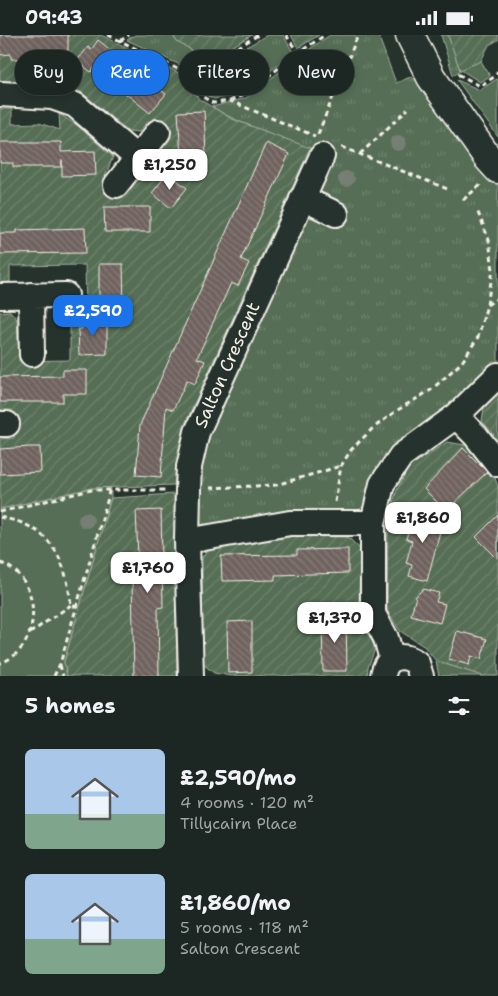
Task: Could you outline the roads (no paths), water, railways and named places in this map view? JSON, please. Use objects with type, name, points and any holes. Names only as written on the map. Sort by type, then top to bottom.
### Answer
[{"type":"street","points":[[410,35],[430,77],[488,158],[492,179]]},
{"type":"street","points":[[0,94],[52,97],[76,105],[138,158]]},
{"type":"street","points":[[116,185],[158,132]]},
{"type":"street","name":"Salton Crescent","points":[[191,676],[187,541],[188,490],[189,467],[196,433],[302,198],[328,150]]},
{"type":"street","points":[[302,198],[336,214]]},
{"type":"street","points":[[31,295],[32,354]]},
{"type":"street","points":[[0,296],[66,295]]},
{"type":"street","points":[[421,676],[420,669],[412,659],[405,657],[388,667],[386,638],[373,614],[374,523],[382,484],[401,456],[456,416],[498,375]]},
{"type":"street","points":[[456,416],[476,435],[498,464]]},
{"type":"street","points":[[187,541],[290,523],[374,523]]}]
